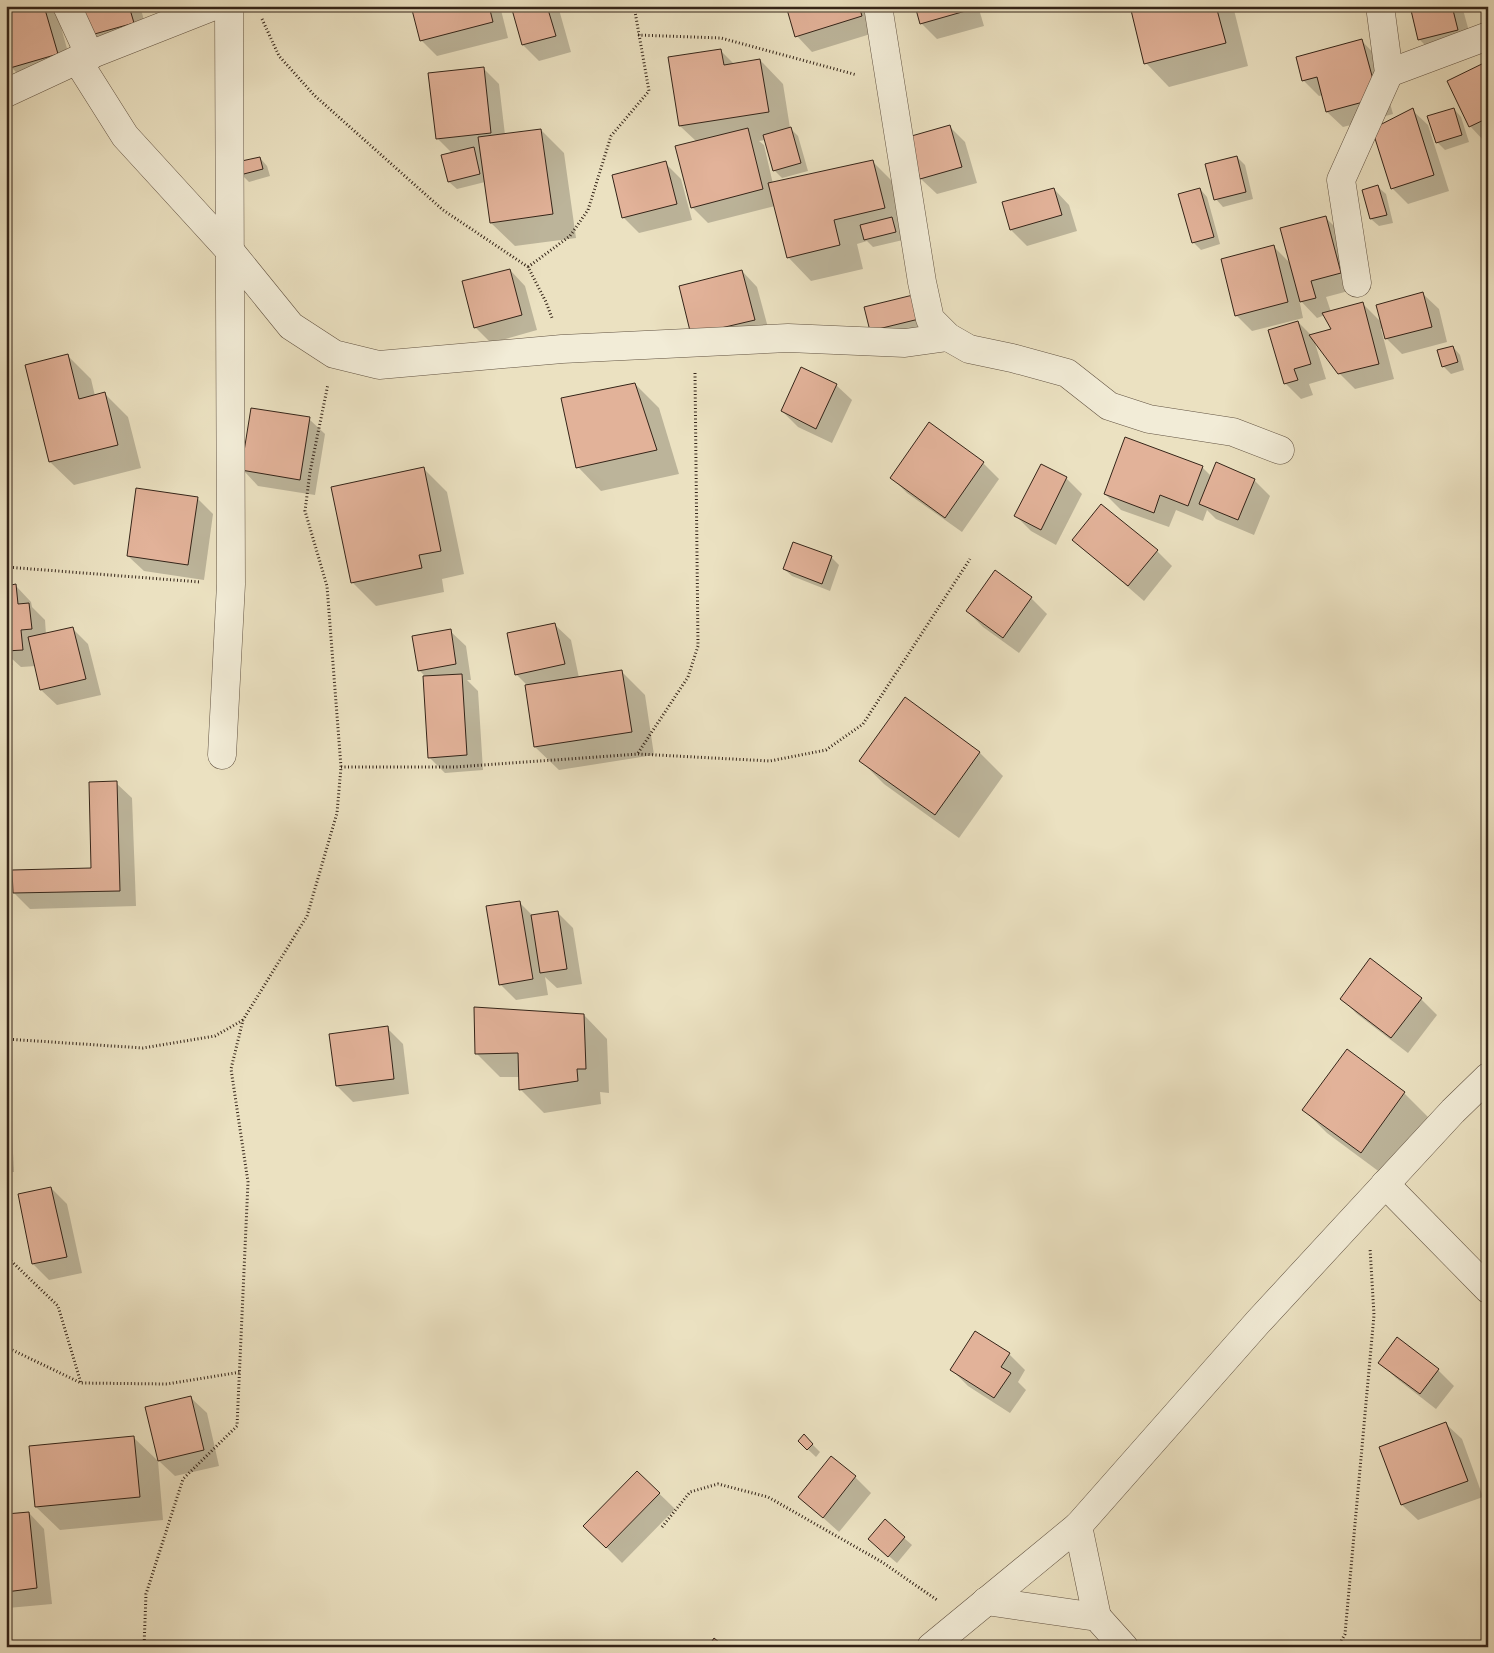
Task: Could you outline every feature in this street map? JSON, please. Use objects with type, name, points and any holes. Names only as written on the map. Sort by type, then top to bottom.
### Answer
[{"type":"street","points":[[67,6],[84,58],[125,136],[231,252],[292,326],[334,354],[378,365],[562,349],[788,338],[904,343],[948,337]]},
{"type":"street","points":[[6,93],[84,58],[214,6]]},
{"type":"street","points":[[222,755],[231,584],[229,6]]},
{"type":"street","points":[[878,6],[922,282],[930,319],[948,337],[969,350],[1012,358],[1067,373],[1109,406],[1149,419],[1233,432],[1280,450]]},
{"type":"street","points":[[1357,283],[1341,180],[1389,73],[1380,6]]},
{"type":"street","points":[[1389,73],[1488,36]]},
{"type":"street","points":[[930,1647],[1078,1526],[1165,1426],[1376,1193],[1488,1077]]},
{"type":"street","points":[[1376,1193],[1488,1289]]},
{"type":"street","points":[[1078,1526],[1097,1617],[1124,1647]]},
{"type":"street","points":[[986,1601],[1097,1617]]},
{"type":"path","points":[[528,267],[570,236],[575,230],[588,210],[611,136],[649,91],[634,6]]},
{"type":"path","points":[[260,14],[279,56],[314,94],[443,210],[528,267],[546,302],[562,349]]},
{"type":"path","points":[[638,35],[721,38],[891,84]]},
{"type":"path","points":[[638,754],[688,677],[698,646],[695,344]]},
{"type":"path","points":[[144,1647],[146,1594],[183,1479],[237,1426],[241,1372],[248,1182],[231,1069],[243,1020],[307,916],[337,813],[341,767],[327,586],[305,511],[310,472],[334,354]]},
{"type":"path","points":[[341,767],[455,767],[638,754],[770,761],[826,750],[863,724],[970,560]]},
{"type":"path","points":[[6,567],[231,584]]},
{"type":"path","points":[[6,1039],[143,1048],[215,1036],[243,1020]]},
{"type":"path","points":[[1338,1647],[1345,1634],[1374,1315],[1376,1193]]},
{"type":"path","points":[[6,1256],[58,1306],[81,1383]]},
{"type":"path","points":[[6,1347],[81,1383],[167,1384],[241,1372]]},
{"type":"path","points":[[662,1527],[690,1492],[718,1484],[768,1497],[882,1562],[964,1620]]},
{"type":"building","points":[[6,6],[44,6],[58,54],[10,68],[6,56]]},
{"type":"building","points":[[82,6],[129,6],[134,23],[91,35]]},
{"type":"building","points":[[411,6],[489,6],[493,22],[420,41]]},
{"type":"building","points":[[511,6],[547,6],[556,36],[522,45]]},
{"type":"building","points":[[786,6],[859,6],[862,16],[795,37]]},
{"type":"building","points":[[915,6],[968,6],[969,10],[920,24]]},
{"type":"building","points":[[1130,6],[1216,6],[1226,43],[1144,64]]},
{"type":"building","points":[[1410,6],[1452,6],[1458,30],[1418,40]]},
{"type":"building","points":[[1362,39],[1378,98],[1326,112],[1317,77],[1302,81],[1296,57]]},
{"type":"building","points":[[721,49],[724,65],[760,59],[769,112],[679,126],[668,57]]},
{"type":"building","points":[[1488,61],[1488,118],[1469,127],[1447,81]]},
{"type":"building","points":[[484,67],[491,133],[436,139],[428,73]]},
{"type":"building","points":[[1413,108],[1434,175],[1391,189],[1372,129]]},
{"type":"building","points":[[1454,108],[1462,135],[1436,143],[1427,116]]},
{"type":"building","points":[[950,125],[962,167],[920,179],[908,137]]},
{"type":"building","points":[[791,127],[801,163],[773,171],[763,135]]},
{"type":"building","points":[[748,128],[763,189],[691,208],[675,146]]},
{"type":"building","points":[[541,129],[553,214],[490,223],[478,137]]},
{"type":"building","points":[[474,147],[480,174],[448,182],[441,155]]},
{"type":"building","points":[[1237,156],[1246,192],[1214,200],[1205,164]]},
{"type":"building","points":[[260,157],[263,169],[240,175],[237,162]]},
{"type":"building","points":[[873,160],[885,208],[834,220],[840,245],[787,258],[768,183]]},
{"type":"building","points":[[666,161],[677,204],[622,218],[612,175]]},
{"type":"building","points":[[1378,185],[1387,215],[1370,219],[1362,190]]},
{"type":"building","points":[[1054,188],[1062,215],[1010,230],[1002,202]]},
{"type":"building","points":[[1200,188],[1214,237],[1192,243],[1178,194]]},
{"type":"building","points":[[1326,216],[1341,273],[1311,281],[1316,298],[1300,302],[1280,228]]},
{"type":"building","points":[[892,217],[896,232],[864,240],[860,225]]},
{"type":"building","points":[[1274,245],[1288,302],[1235,316],[1221,259]]},
{"type":"building","points":[[510,269],[522,315],[474,328],[462,281]]},
{"type":"building","points":[[742,270],[755,320],[691,335],[679,286]]},
{"type":"building","points":[[1423,292],[1432,327],[1385,339],[1376,305]]},
{"type":"building","points":[[913,295],[919,319],[870,331],[864,307]]},
{"type":"building","points":[[1363,302],[1379,364],[1338,374],[1309,335],[1331,329],[1322,313]]},
{"type":"building","points":[[1298,321],[1311,364],[1294,369],[1298,380],[1284,384],[1268,330]]},
{"type":"building","points":[[1453,346],[1458,362],[1442,367],[1437,350]]},
{"type":"building","points":[[68,354],[79,399],[105,392],[118,445],[49,462],[25,365]]},
{"type":"building","points":[[801,367],[837,384],[816,429],[781,411]]},
{"type":"building","points":[[635,383],[657,450],[576,468],[561,398]]},
{"type":"building","points":[[251,408],[310,417],[300,480],[241,470]]},
{"type":"building","points":[[929,422],[984,462],[945,518],[890,478]]},
{"type":"building","points":[[1125,437],[1203,466],[1188,506],[1160,495],[1154,513],[1104,494]]},
{"type":"building","points":[[1216,462],[1255,479],[1238,520],[1199,504]]},
{"type":"building","points":[[1041,464],[1067,477],[1041,530],[1014,516]]},
{"type":"building","points":[[424,467],[441,551],[419,555],[422,568],[351,583],[331,487]]},
{"type":"building","points":[[136,488],[198,497],[188,565],[127,556]]},
{"type":"building","points":[[1101,504],[1158,550],[1128,586],[1072,540]]},
{"type":"building","points":[[793,542],[832,556],[822,584],[783,569]]},
{"type":"building","points":[[995,570],[1032,597],[1003,638],[966,611]]},
{"type":"building","points":[[16,584],[18,604],[29,603],[32,629],[21,630],[23,650],[6,651],[6,586]]},
{"type":"building","points":[[555,623],[565,664],[515,675],[507,633]]},
{"type":"building","points":[[73,627],[86,679],[40,690],[28,637]]},
{"type":"building","points":[[451,629],[456,664],[418,671],[412,636]]},
{"type":"building","points":[[622,670],[632,732],[534,747],[525,685]]},
{"type":"building","points":[[462,674],[467,755],[428,758],[423,676]]},
{"type":"building","points":[[905,697],[980,752],[935,815],[859,761]]},
{"type":"building","points":[[117,781],[120,891],[13,893],[12,870],[91,868],[89,782]]},
{"type":"building","points":[[520,901],[533,979],[499,985],[486,906]]},
{"type":"building","points":[[558,911],[567,969],[540,973],[531,915]]},
{"type":"building","points":[[1370,958],[1422,998],[1391,1038],[1340,999]]},
{"type":"building","points":[[474,1007],[584,1014],[586,1069],[577,1069],[578,1081],[519,1090],[518,1053],[475,1054]]},
{"type":"building","points":[[388,1026],[394,1079],[336,1086],[329,1034]]},
{"type":"building","points":[[1347,1049],[1405,1092],[1361,1153],[1302,1110]]},
{"type":"building","points":[[51,1187],[67,1257],[32,1264],[18,1194]]},
{"type":"building","points":[[975,1331],[1010,1353],[1001,1367],[1011,1373],[994,1398],[950,1370]]},
{"type":"building","points":[[1397,1337],[1439,1369],[1420,1394],[1378,1363]]},
{"type":"building","points":[[191,1396],[204,1450],[158,1461],[145,1407]]},
{"type":"building","points":[[1446,1422],[1468,1481],[1401,1505],[1379,1447]]},
{"type":"building","points":[[804,1434],[813,1444],[807,1450],[798,1441]]},
{"type":"building","points":[[134,1436],[140,1497],[35,1507],[29,1446]]},
{"type":"building","points":[[831,1456],[856,1476],[823,1518],[798,1497]]},
{"type":"building","points":[[637,1471],[660,1493],[606,1548],[583,1526]]},
{"type":"building","points":[[29,1512],[37,1588],[6,1592],[6,1514]]},
{"type":"building","points":[[885,1519],[905,1537],[888,1557],[868,1539]]},
{"type":"building","points":[[714,1638],[725,1647],[708,1647]]}]
